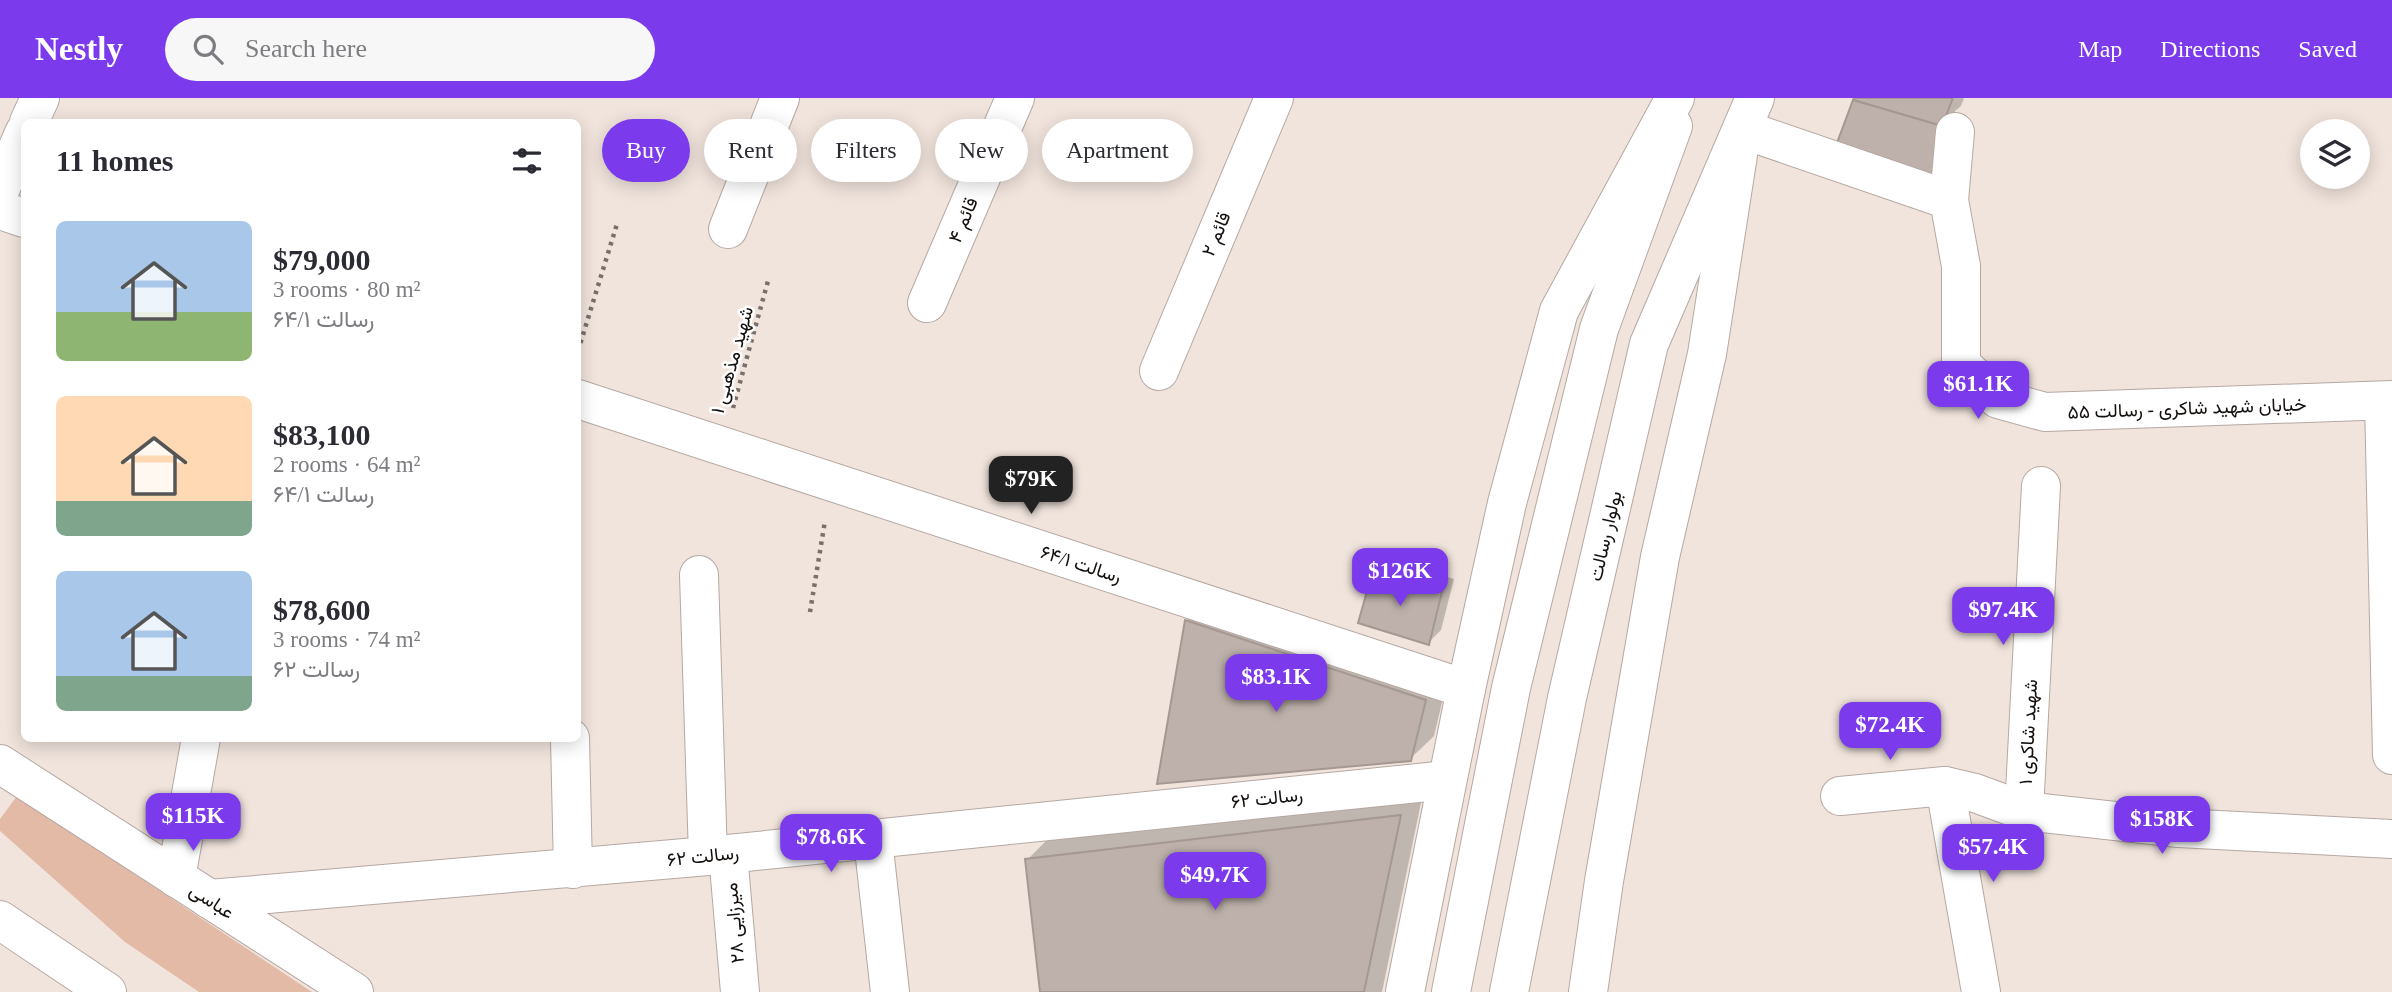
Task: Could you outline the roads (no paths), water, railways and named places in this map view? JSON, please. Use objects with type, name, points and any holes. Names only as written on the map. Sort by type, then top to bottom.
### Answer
[{"type":"main road","points":[[30,119],[40,98]]},
{"type":"main road","points":[[728,229],[780,98]]},
{"type":"main road","name":"قائم ۴","points":[[927,303],[1015,98]]},
{"type":"main road","name":"قائم ۲","points":[[1159,371],[1274,98]]},
{"type":"main road","points":[[1405,992],[1447,780],[1507,503],[1559,311],[1675,98]]},
{"type":"main road","points":[[1451,992],[1511,688],[1599,329],[1683,98]]},
{"type":"main road","points":[[1588,992],[1604,881],[1660,557],[1707,354],[1749,113],[1949,200]]},
{"type":"main road","name":"بولوار رسالت","points":[[1509,992],[1567,698],[1649,344],[1749,113]]},
{"type":"main road","name":"خیابان شهید شاکری - رسالت ۵۵","points":[[1955,132],[1949,200],[1961,266],[1961,364],[1998,399],[2045,412],[2388,400]]},
{"type":"main road","points":[[0,190],[21,140]]},
{"type":"main road","points":[[0,210],[21,217]]},
{"type":"main road","name":"رسالت ۶۴/۱","points":[[581,400],[1466,689]]},
{"type":"main road","points":[[2388,400],[2392,755]]},
{"type":"main road","name":"شهید شاکری ۱","points":[[2024,811],[2041,486]]},
{"type":"main road","name":"میرزایی ۲۸","points":[[699,575],[718,855],[740,992]]},
{"type":"main road","points":[[176,878],[200,742]]},
{"type":"main road","points":[[570,742],[573,869]]},
{"type":"main road","name":"عباسی","points":[[0,764],[354,992]]},
{"type":"main road","name":"رسالت ۶۲","points":[[209,899],[573,869],[1447,780]]},
{"type":"main road","points":[[1945,786],[1982,992]]},
{"type":"main road","points":[[1840,796],[1945,786],[1975,793],[2024,811],[2179,828],[2392,839]]},
{"type":"main road","points":[[873,840],[890,992]]},
{"type":"main road","points":[[0,920],[107,992]]}]
